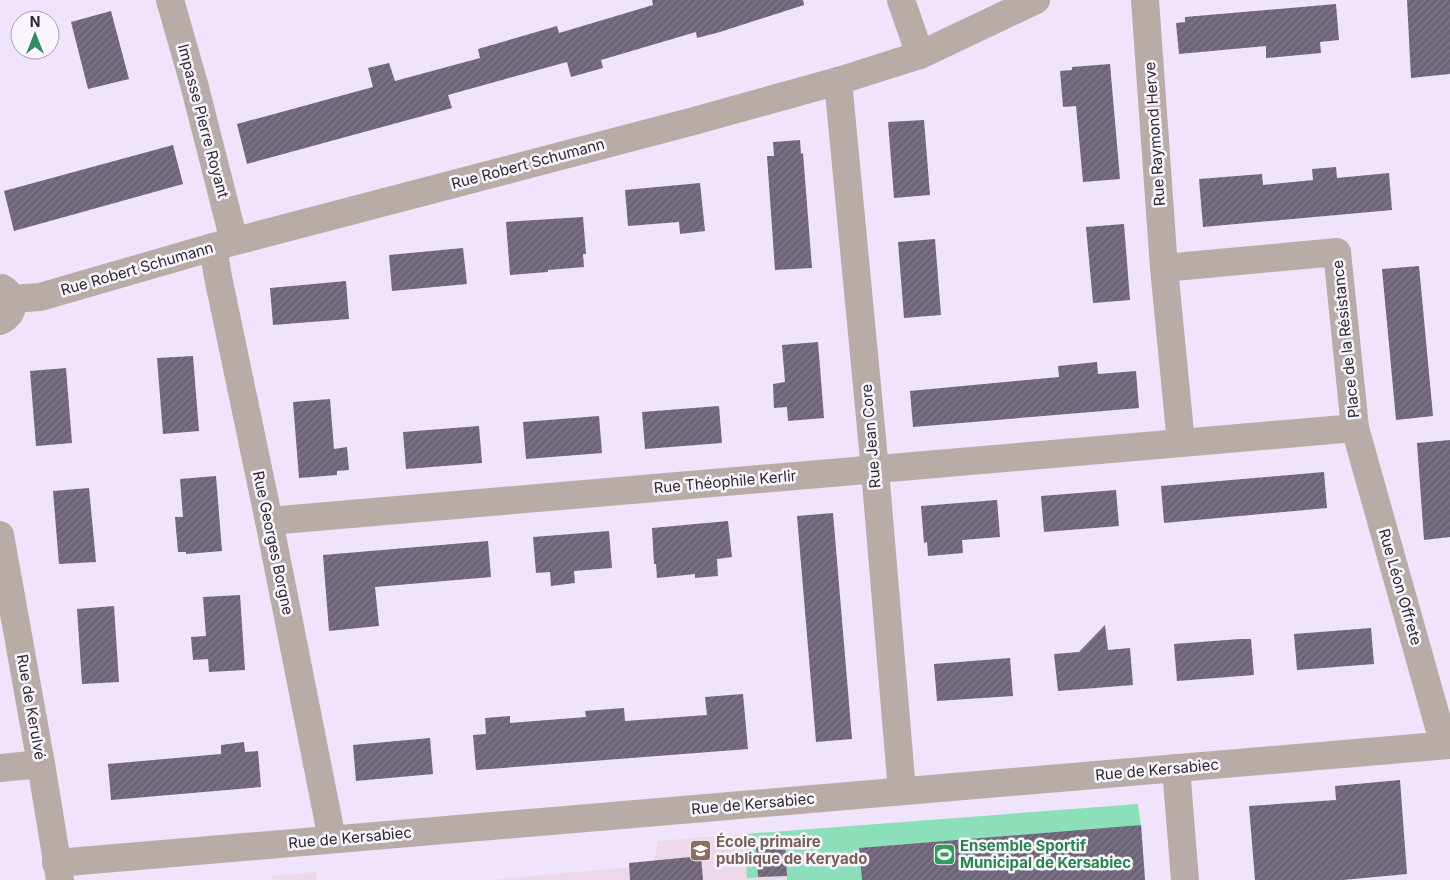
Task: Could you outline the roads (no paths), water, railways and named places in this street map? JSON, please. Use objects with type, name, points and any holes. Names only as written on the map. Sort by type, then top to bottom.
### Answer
[{"type":"street","name":"Impasse Pierre Royant","points":[[170,0],[194,84],[223,244]]},
{"type":"street","points":[[901,0],[920,55]]},
{"type":"street","name":"Rue Robert Schumann","points":[[4,303],[40,297],[223,244],[694,121],[838,80],[920,55],[986,11],[1036,0]]},
{"type":"street","name":"Rue Raymond Herve","points":[[1145,0],[1164,268]]},
{"type":"street","name":"Rue Jean Core","points":[[838,80],[875,470],[902,791]]},
{"type":"street","name":"Rue Georges Borgne","points":[[223,244],[218,277],[269,521],[332,840]]},
{"type":"street","name":"Place de la Résistance","points":[[1164,268],[1337,252],[1355,428],[1181,443]]},
{"type":"street","points":[[1164,268],[1181,443]]},
{"type":"street","name":"Rue Léon Offrete","points":[[1355,428],[1447,745]]},
{"type":"street","name":"Rue Théophile Kerlir","points":[[269,521],[1181,443]]},
{"type":"street","name":"Rue de Kerulvé","points":[[0,535],[58,871]]},
{"type":"street","name":"Rue de Kersabiec","points":[[58,871],[332,840],[1447,745]]},
{"type":"street","points":[[0,768],[41,764]]},
{"type":"street","points":[[1176,768],[1185,880]]},
{"type":"place","name":"École primaire publique de Keryado","points":[[700,851]]},
{"type":"place","name":"Ensemble Sportif Municipal de Kersabiec","points":[[944,855]]}]
